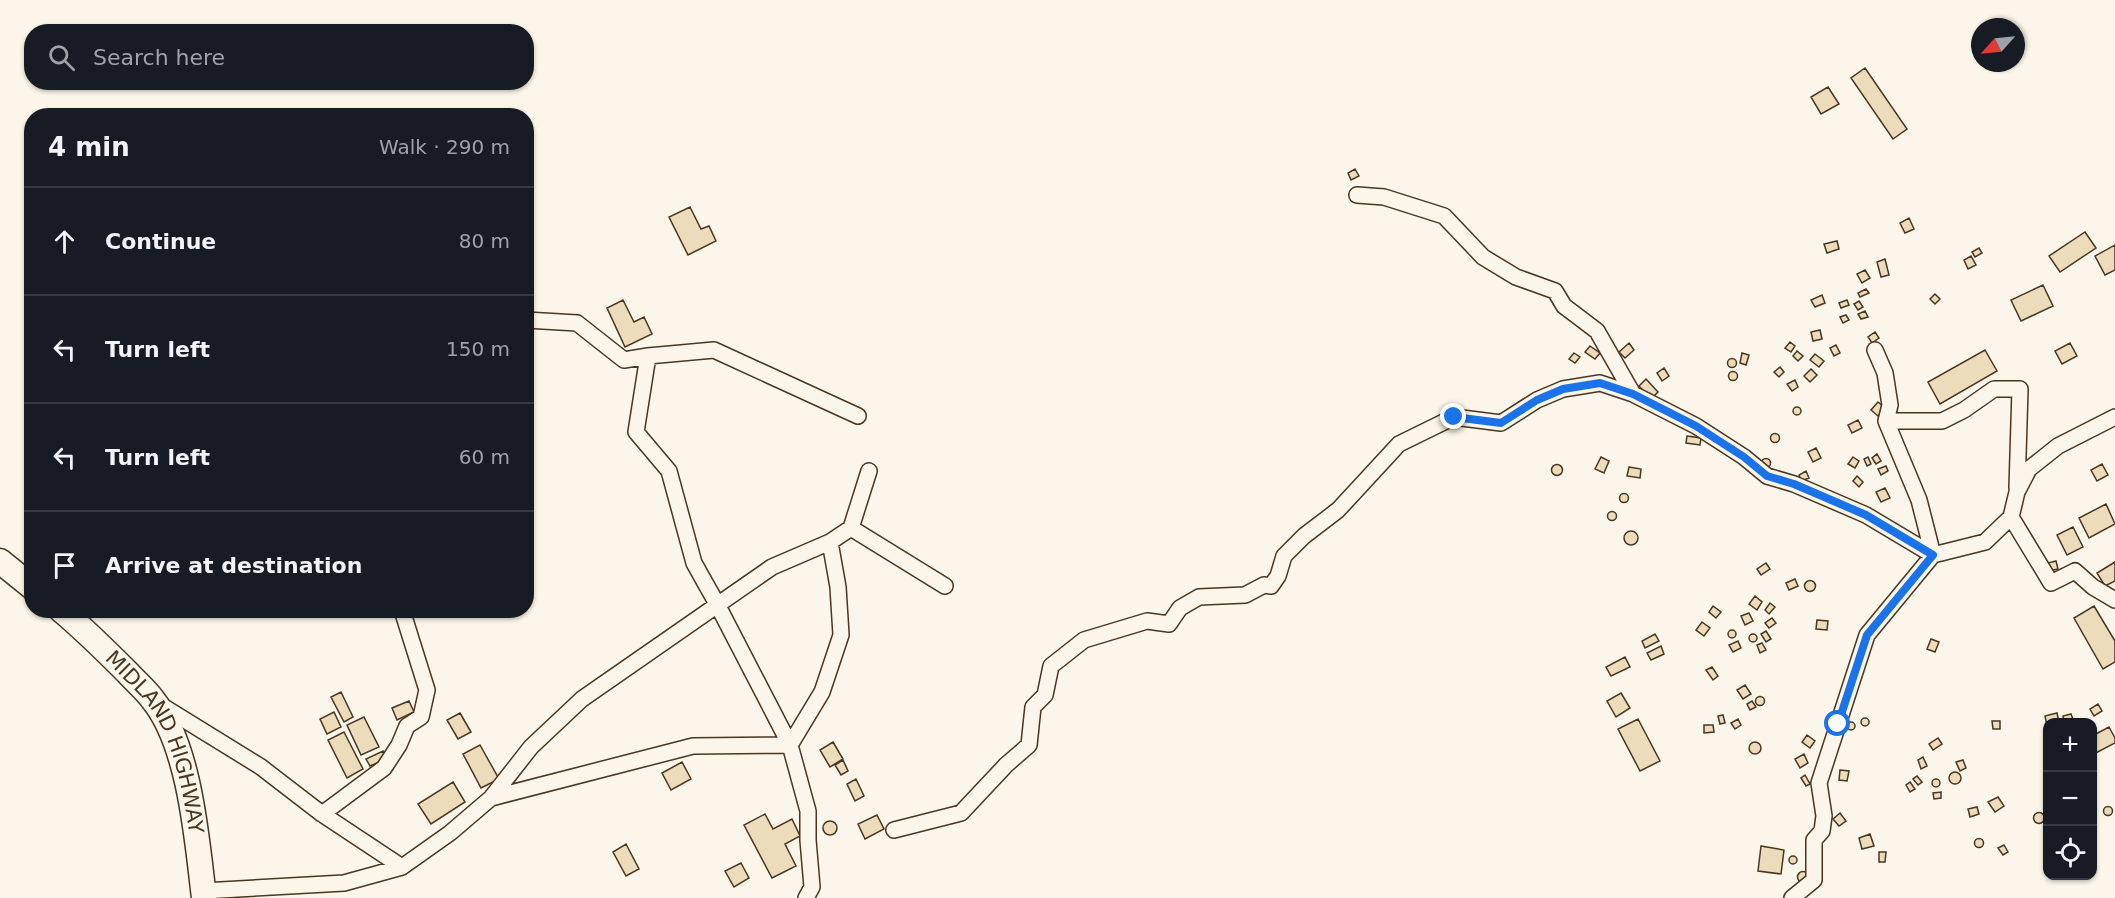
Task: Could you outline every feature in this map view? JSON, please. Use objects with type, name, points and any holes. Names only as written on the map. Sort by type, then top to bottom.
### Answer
[{"type":"main road","points":[[0,561],[24,580]]},
{"type":"main road","name":"MIDLAND HIGHWAY","points":[[71,618],[91,634],[154,701],[172,733],[187,783],[197,832],[203,895]]},
{"type":"street","points":[[1357,195],[1384,197],[1444,216],[1483,257],[1516,277],[1555,291],[1564,306],[1597,332],[1633,394]]},
{"type":"street","points":[[534,320],[577,323],[624,360],[714,350],[858,416]]},
{"type":"street","points":[[1875,350],[1886,373],[1890,405],[1886,421],[1919,500],[1933,555]]},
{"type":"street","points":[[648,356],[636,432],[669,471],[694,563],[789,745],[808,811],[812,887],[806,898]]},
{"type":"street","points":[[894,830],[961,813],[1006,765],[1029,745],[1033,707],[1045,695],[1051,666],[1084,640],[1147,621],[1169,624],[1180,608],[1198,597],[1245,595],[1264,585],[1271,586],[1278,576],[1284,556],[1304,536],[1338,510],[1399,444],[1454,417],[1501,423],[1537,400],[1563,389],[1600,383],[1633,394],[1696,426],[1744,457],[1767,476],[1794,484],[1866,515],[1933,555]]},
{"type":"street","points":[[1792,898],[1814,880],[1814,840],[1822,831],[1824,816],[1819,783],[1867,635],[1933,555],[1985,542],[2011,517],[2017,492],[2020,389],[1994,389],[1964,410],[1942,421],[1886,421]]},
{"type":"street","points":[[2017,492],[2029,469],[2058,446],[2115,417]]},
{"type":"street","points":[[203,895],[344,883],[402,867],[450,833],[491,798],[531,747],[582,699],[772,567],[830,542],[851,528],[869,471]]},
{"type":"street","points":[[2011,517],[2051,583],[2075,571],[2115,600]]},
{"type":"street","points":[[851,528],[945,586]]},
{"type":"street","points":[[789,745],[822,692],[841,635],[838,586],[830,542]]},
{"type":"street","points":[[322,814],[384,768],[399,745],[407,726],[422,717],[427,690],[404,618]]},
{"type":"street","points":[[154,701],[261,767],[322,814],[402,867]]},
{"type":"street","points":[[491,798],[693,746],[789,745]]},
{"type":"building","points":[[1865,68],[1907,129],[1893,139],[1851,78]]},
{"type":"building","points":[[1828,87],[1839,104],[1821,114],[1811,97]]},
{"type":"building","points":[[1355,169],[1359,176],[1351,180],[1348,173]]},
{"type":"building","points":[[690,207],[701,229],[709,226],[716,241],[688,255],[669,217]]},
{"type":"building","points":[[1909,218],[1914,229],[1905,233],[1900,223]]},
{"type":"building","points":[[2085,232],[2096,248],[2060,272],[2049,256]]},
{"type":"building","points":[[1837,241],[1839,249],[1827,253],[1824,244]]},
{"type":"building","points":[[2115,245],[2115,270],[2105,275],[2095,256]]},
{"type":"building","points":[[1979,248],[1982,253],[1975,257],[1972,252]]},
{"type":"building","points":[[1971,256],[1976,265],[1968,269],[1964,260]]},
{"type":"building","points":[[1885,259],[1889,275],[1881,277],[1877,262]]},
{"type":"building","points":[[1865,270],[1870,278],[1862,283],[1857,274]]},
{"type":"building","points":[[2043,285],[2053,306],[2021,321],[2011,300]]},
{"type":"building","points":[[1866,289],[1869,293],[1860,297],[1858,293]]},
{"type":"building","points":[[1935,294],[1940,299],[1935,304],[1930,299]]},
{"type":"building","points":[[1822,295],[1825,303],[1815,307],[1811,300]]},
{"type":"building","points":[[623,300],[634,322],[644,317],[652,334],[625,347],[607,308]]},
{"type":"building","points":[[1847,300],[1849,305],[1841,308],[1839,303]]},
{"type":"building","points":[[1859,301],[1863,307],[1858,310],[1854,304]]},
{"type":"building","points":[[1865,311],[1868,317],[1861,319],[1858,314]]},
{"type":"building","points":[[1846,315],[1849,320],[1843,323],[1840,317]]},
{"type":"building","points":[[1820,330],[1822,339],[1813,341],[1811,332]]},
{"type":"building","points":[[1875,332],[1879,338],[1872,343],[1868,337]]},
{"type":"building","points":[[1790,342],[1795,346],[1791,352],[1785,348]]},
{"type":"building","points":[[1629,343],[1634,350],[1625,358],[1619,352]]},
{"type":"building","points":[[2070,343],[2077,356],[2062,364],[2055,351]]},
{"type":"building","points":[[1836,345],[1840,353],[1834,356],[1830,348]]},
{"type":"building","points":[[1590,346],[1600,353],[1595,359],[1585,352]]},
{"type":"building","points":[[1985,350],[1997,371],[1940,404],[1928,382]]},
{"type":"building","points":[[1797,351],[1803,356],[1798,361],[1793,356]]},
{"type":"building","points":[[1574,353],[1580,357],[1575,363],[1569,359]]},
{"type":"building","points":[[1742,353],[1749,355],[1746,365],[1740,363]]},
{"type":"building","points":[[1815,354],[1824,361],[1819,367],[1810,360]]},
{"type":"building","points":[[1732,358],[1737,363],[1732,368],[1727,363]]},
{"type":"building","points":[[1780,367],[1784,372],[1779,377],[1774,372]]},
{"type":"building","points":[[1664,368],[1669,376],[1662,381],[1657,373]]},
{"type":"building","points":[[1811,369],[1817,375],[1810,382],[1804,376]]},
{"type":"building","points":[[1733,372],[1737,376],[1733,380],[1729,376]]},
{"type":"building","points":[[1646,379],[1658,392],[1651,399],[1639,386]]},
{"type":"building","points":[[1795,380],[1798,387],[1792,391],[1787,384]]},
{"type":"building","points":[[1878,402],[1885,408],[1878,416],[1871,410]]},
{"type":"building","points":[[1797,407],[1801,411],[1797,415],[1793,411]]},
{"type":"building","points":[[1858,420],[1862,428],[1852,433],[1848,425]]},
{"type":"building","points":[[1775,434],[1779,438],[1775,442],[1771,438]]},
{"type":"building","points":[[1687,436],[1701,438],[1700,445],[1686,443]]},
{"type":"building","points":[[1816,448],[1821,458],[1813,462],[1808,452]]},
{"type":"building","points":[[1877,454],[1881,461],[1876,464],[1872,458]]},
{"type":"building","points":[[1601,457],[1609,461],[1604,473],[1595,469]]},
{"type":"building","points":[[1853,457],[1859,461],[1855,468],[1848,464]]},
{"type":"building","points":[[1868,457],[1871,464],[1867,466],[1864,459]]},
{"type":"building","points":[[1766,459],[1770,463],[1766,467],[1762,463]]},
{"type":"building","points":[[2102,464],[2108,475],[2097,481],[2091,470]]},
{"type":"building","points":[[1557,465],[1561,466],[1561,474],[1557,475],[1553,474],[1552,470],[1553,466]]},
{"type":"building","points":[[1886,466],[1888,471],[1881,475],[1878,469]]},
{"type":"building","points":[[1629,467],[1641,469],[1640,478],[1627,476]]},
{"type":"building","points":[[1806,471],[1809,478],[1801,481],[1799,475]]},
{"type":"building","points":[[1857,476],[1863,482],[1859,487],[1853,481]]},
{"type":"building","points":[[1885,488],[1890,498],[1881,502],[1876,492]]},
{"type":"building","points":[[1624,494],[1628,498],[1624,502],[1620,498]]},
{"type":"building","points":[[2106,504],[2115,524],[2089,538],[2079,518]]},
{"type":"building","points":[[1612,512],[1616,516],[1612,520],[1608,516]]},
{"type":"building","points":[[2073,527],[2083,547],[2067,555],[2057,535]]},
{"type":"building","points":[[1628,531],[1634,531],[1638,538],[1634,545],[1628,545],[1624,541],[1624,535]]},
{"type":"building","points":[[2056,561],[2058,569],[2049,571],[2048,563]]},
{"type":"building","points":[[2115,562],[2115,581],[2105,586],[2097,573]]},
{"type":"building","points":[[1766,563],[1770,569],[1761,575],[1757,569]]},
{"type":"building","points":[[1795,579],[1798,586],[1789,590],[1786,583]]},
{"type":"building","points":[[1810,581],[1814,582],[1814,590],[1810,591],[1806,590],[1805,586],[1806,582]]},
{"type":"building","points":[[1755,596],[1762,602],[1757,610],[1749,604]]},
{"type":"building","points":[[1770,603],[1775,607],[1769,614],[1765,610]]},
{"type":"building","points":[[1713,606],[1721,612],[1716,618],[1709,612]]},
{"type":"building","points":[[2094,606],[2115,641],[2115,662],[2103,669],[2074,618]]},
{"type":"building","points":[[1749,613],[1753,621],[1745,625],[1741,616]]},
{"type":"building","points":[[1772,618],[1776,623],[1769,628],[1765,623]]},
{"type":"building","points":[[1817,620],[1828,621],[1827,630],[1816,629]]},
{"type":"building","points":[[1702,622],[1710,628],[1704,636],[1696,630]]},
{"type":"building","points":[[1732,630],[1736,634],[1732,638],[1728,634]]},
{"type":"building","points":[[1766,631],[1771,639],[1766,642],[1761,634]]},
{"type":"building","points":[[1655,634],[1659,641],[1645,648],[1642,641]]},
{"type":"building","points":[[1753,634],[1757,638],[1753,642],[1749,638]]},
{"type":"building","points":[[1931,639],[1939,642],[1935,652],[1927,649]]},
{"type":"building","points":[[1738,641],[1741,648],[1733,652],[1729,645]]},
{"type":"building","points":[[1762,643],[1766,650],[1760,653],[1757,645]]},
{"type":"building","points":[[1661,646],[1664,654],[1651,660],[1647,653]]},
{"type":"building","points":[[1625,657],[1630,667],[1611,676],[1606,667]]},
{"type":"building","points":[[1712,667],[1718,676],[1713,680],[1706,670]]},
{"type":"building","points":[[1745,685],[1751,694],[1743,699],[1737,690]]},
{"type":"building","points":[[341,692],[353,717],[344,722],[331,697]]},
{"type":"building","points":[[1621,693],[1630,708],[1616,717],[1607,701]]},
{"type":"building","points":[[1760,697],[1764,701],[1760,705],[1756,701]]},
{"type":"building","points":[[409,701],[414,712],[397,720],[392,708]]},
{"type":"building","points":[[1752,701],[1756,707],[1750,710],[1747,704]]},
{"type":"building","points":[[2098,704],[2102,711],[2094,716],[2090,709]]},
{"type":"building","points":[[334,712],[341,727],[327,734],[320,719]]},
{"type":"building","points":[[460,713],[471,732],[458,739],[447,720]]},
{"type":"building","points":[[2057,713],[2058,718],[2045,718],[2045,716]]},
{"type":"building","points":[[2071,714],[2072,718],[2063,718],[2063,716]]},
{"type":"building","points":[[1723,715],[1725,723],[1720,724],[1718,716]]},
{"type":"building","points":[[364,717],[379,747],[361,755],[347,725]]},
{"type":"building","points":[[1865,718],[1869,722],[1865,726],[1861,722]]},
{"type":"building","points":[[1638,719],[1660,761],[1640,771],[1618,729]]},
{"type":"building","points":[[1738,719],[1741,725],[1735,729],[1731,723]]},
{"type":"building","points":[[1992,721],[2000,721],[2000,729],[1993,729]]},
{"type":"building","points":[[1851,722],[1855,726],[1851,730],[1847,726]]},
{"type":"building","points":[[1704,725],[1713,725],[1714,732],[1704,733]]},
{"type":"building","points":[[2109,727],[2115,743],[2097,752],[2097,733]]},
{"type":"building","points":[[344,732],[363,769],[347,778],[328,740]]},
{"type":"building","points":[[1807,735],[1815,741],[1810,748],[1802,742]]},
{"type":"building","points":[[1938,738],[1942,744],[1933,750],[1929,744]]},
{"type":"building","points":[[833,742],[843,759],[830,767],[820,750]]},
{"type":"building","points":[[1757,742],[1761,748],[1757,754],[1753,754],[1749,746]]},
{"type":"building","points":[[480,745],[499,779],[481,788],[463,754]]},
{"type":"building","points":[[383,751],[386,759],[370,766],[366,759]]},
{"type":"building","points":[[1804,754],[1808,763],[1800,768],[1795,759]]},
{"type":"building","points":[[1923,757],[1927,766],[1921,769],[1918,760]]},
{"type":"building","points":[[843,760],[848,771],[841,775],[835,765]]},
{"type":"building","points":[[1963,760],[1966,768],[1960,771],[1956,762]]},
{"type":"building","points":[[682,762],[691,779],[671,790],[662,773]]},
{"type":"building","points":[[1840,770],[1849,771],[1847,781],[1839,780]]},
{"type":"building","points":[[1955,772],[1961,778],[1955,784],[1949,778]]},
{"type":"building","points":[[1805,775],[1810,784],[1806,786],[1801,778]]},
{"type":"building","points":[[1917,776],[1922,782],[1918,785],[1913,779]]},
{"type":"building","points":[[856,779],[864,796],[855,801],[847,784]]},
{"type":"building","points":[[1936,779],[1940,783],[1936,787],[1932,783]]},
{"type":"building","points":[[453,782],[465,802],[431,824],[418,804]]},
{"type":"building","points":[[1910,782],[1915,789],[1910,792],[1906,785]]},
{"type":"building","points":[[1941,792],[1941,798],[1934,799],[1933,793]]},
{"type":"building","points":[[1998,797],[2004,806],[1995,812],[1988,802]]},
{"type":"building","points":[[2108,806],[2113,811],[2108,816],[2103,811]]},
{"type":"building","points":[[1977,807],[1979,814],[1970,817],[1968,809]]},
{"type":"building","points":[[2039,812],[2043,814],[2043,822],[2039,824],[2033,818]]},
{"type":"building","points":[[1840,813],[1846,821],[1839,826],[1833,819]]},
{"type":"building","points":[[765,814],[773,829],[792,819],[800,836],[785,844],[796,866],[772,878],[744,825]]},
{"type":"building","points":[[877,815],[884,829],[865,839],[858,824]]},
{"type":"building","points":[[830,821],[835,823],[837,828],[835,833],[830,835],[825,833],[823,828],[825,823]]},
{"type":"building","points":[[1870,834],[1874,846],[1862,849],[1859,838]]},
{"type":"building","points":[[1979,838],[1984,843],[1979,848],[1974,843]]},
{"type":"building","points":[[626,844],[639,869],[626,876],[613,852]]},
{"type":"building","points":[[2004,845],[2008,852],[2003,855],[1998,848]]},
{"type":"building","points":[[1761,846],[1784,850],[1781,874],[1758,871]]},
{"type":"building","points":[[1879,852],[1886,852],[1885,862],[1879,862]]},
{"type":"building","points":[[1793,856],[1797,860],[1793,864],[1789,860]]},
{"type":"building","points":[[741,863],[749,878],[734,887],[725,871]]},
{"type":"building","points":[[1803,871],[1809,877],[1803,883],[1797,877]]},
{"type":"route","points":[[1454,417],[1501,423],[1537,400],[1563,389],[1600,383],[1633,394],[1696,426],[1744,457],[1767,476],[1794,484],[1866,515],[1933,555],[1867,635],[1838,724]]}]
